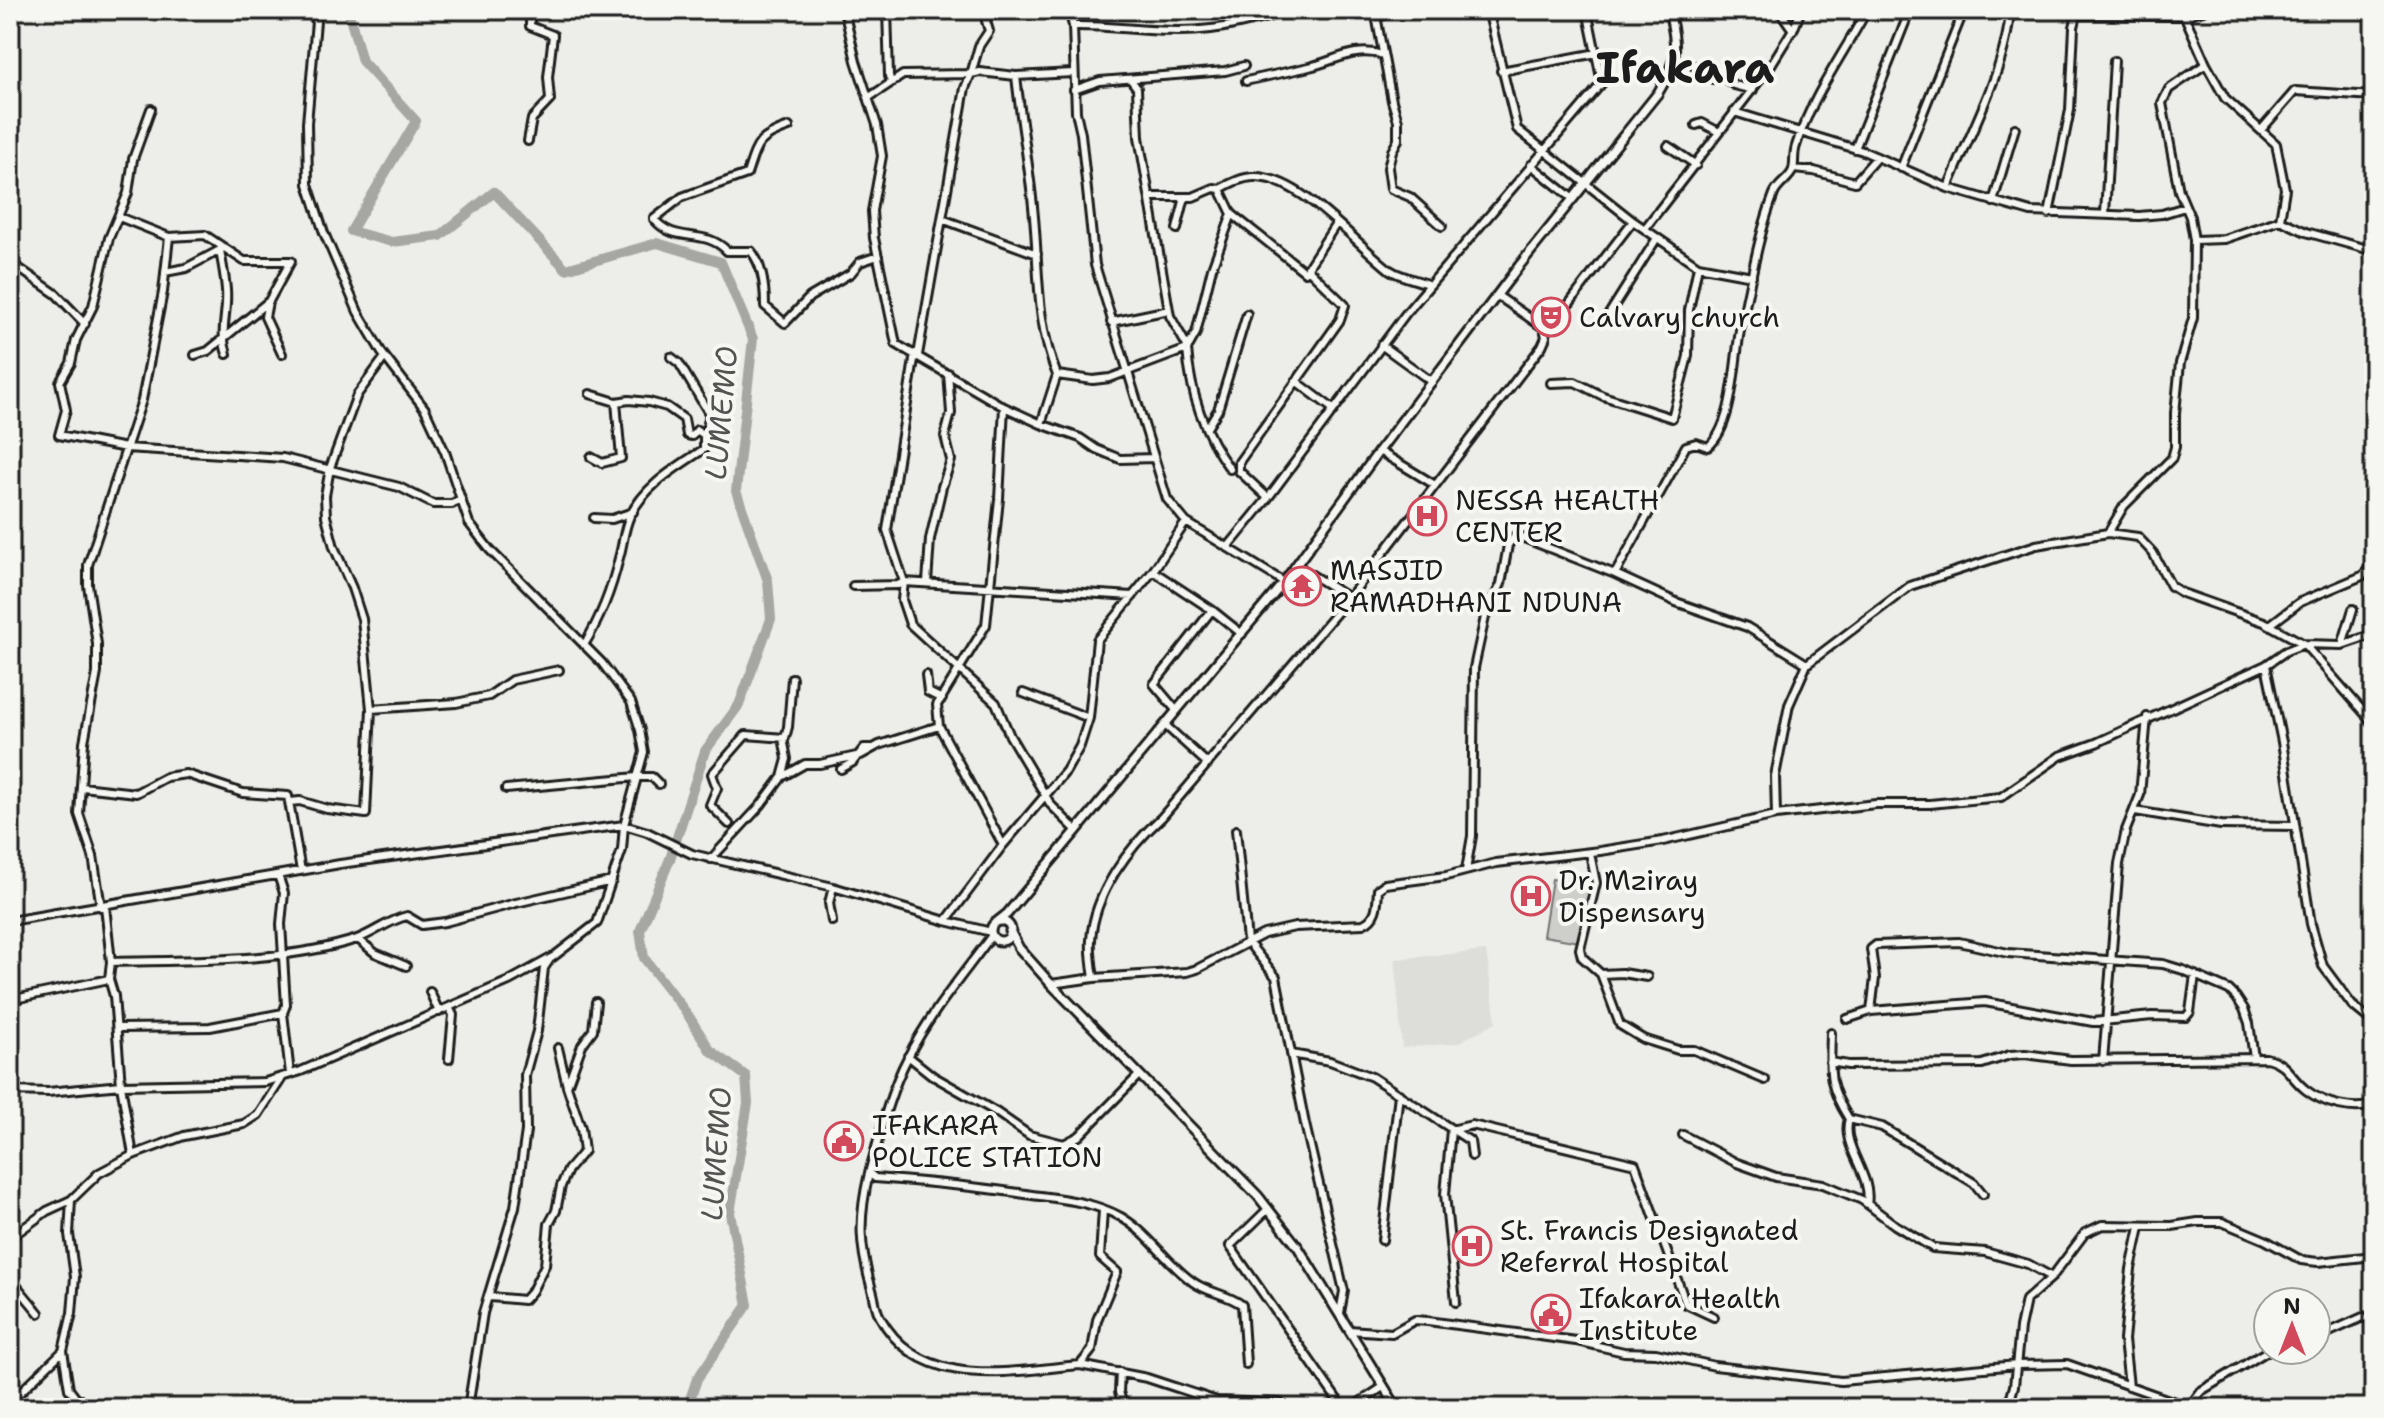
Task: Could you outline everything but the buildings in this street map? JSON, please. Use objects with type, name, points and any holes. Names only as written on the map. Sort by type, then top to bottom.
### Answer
[{"type":"main road","points":[[1019,948],[991,934],[992,926],[1011,909],[1284,582],[1379,451],[1572,198],[1658,93],[1672,69],[1676,43],[1669,10]]},
{"type":"main road","points":[[1000,940],[1007,938],[1011,909]]},
{"type":"main road","points":[[998,921],[1006,922],[1019,948],[1051,984],[1268,1209],[1298,1247],[1397,1408]]},
{"type":"street","points":[[10,1091],[265,1082],[282,1078],[509,981],[551,958],[597,923],[622,850],[624,825],[644,752],[631,702],[584,645],[490,550],[469,523],[445,452],[425,409],[385,357],[358,312],[324,233],[308,184],[307,123],[317,10]]},
{"type":"street","points":[[528,141],[532,119],[550,100],[548,77],[553,35],[530,26],[530,10]]},
{"type":"street","points":[[844,10],[877,125],[882,156],[872,211],[896,344],[1004,407],[1080,438],[1096,449],[1120,459],[1154,458]]},
{"type":"street","points":[[887,10],[891,82]]},
{"type":"street","points":[[992,10],[986,21],[989,31],[979,46],[965,88],[887,530],[904,582],[902,600],[910,624],[996,703],[1010,736],[1051,805],[1076,830]]},
{"type":"street","points":[[1069,10],[1073,26],[1074,90],[1095,265],[1167,499],[1186,522],[1284,582]]},
{"type":"street","points":[[1073,26],[1162,31],[1212,29],[1296,10]]},
{"type":"street","points":[[1397,10],[1376,14],[1398,121],[1398,140],[1388,168],[1391,189],[1410,197],[1442,226]]},
{"type":"street","points":[[1488,10],[1515,126],[1633,221],[1646,227],[1698,266],[1752,276]]},
{"type":"street","points":[[1228,547],[1381,345],[1602,83],[1587,10]]},
{"type":"street","points":[[1779,10],[1793,30]]},
{"type":"street","points":[[1646,227],[1753,90],[1793,30],[1801,10]]},
{"type":"street","points":[[1615,574],[1686,446],[1696,443],[1708,447],[1715,442],[1732,390],[1737,342],[1775,192],[1793,169],[1795,147],[1867,10]]},
{"type":"street","points":[[1855,149],[1910,10]]},
{"type":"street","points":[[1901,168],[1964,10]]},
{"type":"street","points":[[1948,188],[1995,72],[2010,10]]},
{"type":"street","points":[[2049,214],[2070,110],[2074,20],[2080,14],[2098,12],[2203,10]]},
{"type":"street","points":[[2361,10],[2374,16]]},
{"type":"street","points":[[2182,12],[2225,98],[2276,144],[2285,189],[2280,220]]},
{"type":"street","points":[[1246,81],[1311,67],[1351,53],[1383,55]]},
{"type":"street","points":[[1501,71],[1597,53]]},
{"type":"street","points":[[2105,214],[2114,61]]},
{"type":"street","points":[[2108,533],[2124,506],[2172,458],[2180,363],[2193,318],[2194,240],[2177,179],[2162,103],[2169,89],[2206,64]]},
{"type":"street","points":[[1074,90],[1100,81],[1225,71],[1244,66]]},
{"type":"street","points":[[1694,66],[1709,77],[1723,77],[1734,85],[1753,90]]},
{"type":"street","points":[[868,98],[903,75],[1073,73]]},
{"type":"street","points":[[1016,76],[1037,254],[1040,314],[1047,350],[1057,375],[1041,424]]},
{"type":"street","points":[[1131,80],[1137,88],[1139,137],[1169,310],[1187,348],[1192,388],[1214,448],[1230,469]]},
{"type":"street","points":[[2262,129],[2295,91],[2374,96]]},
{"type":"street","points":[[151,109],[133,159],[128,193],[109,238],[93,306],[76,340],[71,363],[60,382],[66,410],[59,435],[126,448],[283,458],[399,487],[433,504],[452,504],[461,499]]},
{"type":"street","points":[[1734,112],[1855,149],[1948,188],[2049,214],[2162,214],[2185,207]]},
{"type":"street","points":[[1696,125],[1702,123],[1719,132]]},
{"type":"street","points":[[789,127],[771,133],[759,142],[747,174],[682,197],[654,219],[662,230],[673,235],[700,235],[727,251],[751,251],[758,259],[765,289],[765,306],[785,323],[810,297],[851,273],[860,262],[878,256]]},
{"type":"street","points":[[1993,202],[2015,128]]},
{"type":"street","points":[[1668,146],[1696,165]]},
{"type":"street","points":[[1793,169],[1855,182],[1877,157]]},
{"type":"street","points":[[1531,165],[1572,198]]},
{"type":"street","points":[[1150,197],[1193,197],[1239,179],[1256,177],[1280,182],[1392,272],[1430,285]]},
{"type":"street","points":[[1220,189],[1232,214],[1305,272],[1309,270],[1345,305],[1340,320],[1239,462],[1239,471],[1268,498]]},
{"type":"street","points":[[1177,229],[1185,197]]},
{"type":"street","points":[[1057,375],[1093,380],[1127,372],[1187,348],[1196,333],[1212,268],[1232,214]]},
{"type":"street","points":[[119,217],[169,237],[205,235],[221,249],[244,261],[291,261],[269,301],[265,317],[282,354]]},
{"type":"street","points":[[942,219],[1037,254]]},
{"type":"street","points":[[2194,240],[2224,239],[2280,220],[2306,232],[2374,251]]},
{"type":"street","points":[[1569,304],[1633,221]]},
{"type":"street","points":[[1305,272],[1336,224]]},
{"type":"street","points":[[101,907],[93,856],[79,814],[84,742],[97,673],[97,644],[88,565],[142,400],[169,237]]},
{"type":"street","points":[[1609,314],[1657,238]]},
{"type":"street","points":[[165,272],[186,268],[221,249]]},
{"type":"street","points":[[221,249],[226,289],[226,325],[221,339],[227,354]]},
{"type":"street","points":[[10,262],[56,294],[85,324]]},
{"type":"street","points":[[1551,383],[1575,382],[1603,396],[1672,418],[1688,356],[1689,310],[1698,266]]},
{"type":"street","points":[[1094,978],[1090,942],[1094,916],[1136,841],[1162,817],[1349,598],[1542,346],[1546,337],[1544,328],[1498,296]]},
{"type":"street","points":[[195,355],[208,351],[269,301]]},
{"type":"street","points":[[1111,322],[1169,310]]},
{"type":"street","points":[[1207,428],[1218,410],[1247,314]]},
{"type":"street","points":[[1381,345],[1432,382]]},
{"type":"street","points":[[290,802],[300,801],[327,809],[366,814],[371,709],[362,619],[334,547],[326,516],[325,496],[330,468],[357,395],[385,357]]},
{"type":"street","points":[[584,645],[599,618],[633,512],[662,477],[704,449],[704,435],[710,415],[679,363],[671,357]]},
{"type":"street","points":[[927,583],[930,539],[951,460],[945,436],[951,413],[948,373]]},
{"type":"street","points":[[1296,381],[1333,409]]},
{"type":"street","points":[[590,394],[616,402],[636,400],[667,407],[684,419],[687,435],[692,436],[697,430],[704,435]]},
{"type":"street","points":[[591,457],[602,463],[621,458],[616,402]]},
{"type":"street","points":[[1003,845],[939,726],[937,705],[986,625],[999,499],[1004,407]]},
{"type":"street","points":[[1379,451],[1435,485]]},
{"type":"street","points":[[594,518],[612,519],[633,512]]},
{"type":"street","points":[[946,921],[1003,845],[1066,771],[1080,746],[1089,718],[1097,640],[1153,571],[1186,522]]},
{"type":"street","points":[[1776,815],[1775,776],[1789,705],[1807,664],[1910,586],[2036,545],[2108,533],[2138,537],[2153,553],[2171,586],[2182,593],[2270,625],[2304,644],[2374,724]]},
{"type":"street","points":[[1466,870],[1472,836],[1474,668],[1485,617],[1501,584],[1508,545],[1516,535],[1676,602],[1747,627],[1807,664]]},
{"type":"street","points":[[2270,625],[2300,602],[2362,576],[2374,564]]},
{"type":"street","points":[[1296,565],[1349,598]]},
{"type":"street","points":[[1153,571],[1242,634]]},
{"type":"street","points":[[853,586],[898,585],[904,582],[1133,596]]},
{"type":"street","points":[[2342,645],[2353,609]]},
{"type":"street","points":[[1176,710],[1154,684],[1212,610]]},
{"type":"street","points":[[1051,984],[1187,972],[1247,941],[1295,927],[1363,924],[1375,915],[1380,886],[1496,863],[1663,841],[1776,815],[1876,804],[1930,804],[2001,797],[2060,756],[2096,743],[2266,665],[2286,651],[2304,644],[2342,645],[2374,634]]},
{"type":"street","points":[[2266,665],[2282,742],[2311,924],[2323,966],[2352,1005],[2374,1023]]},
{"type":"street","points":[[371,709],[456,703],[489,696],[512,680],[559,670]]},
{"type":"street","points":[[926,675],[928,692],[942,699]]},
{"type":"street","points":[[711,859],[761,805],[782,777],[787,759],[783,738],[788,727],[792,678]]},
{"type":"street","points":[[1023,693],[1089,718]]},
{"type":"street","points":[[2103,1061],[2119,864],[2126,830],[2140,795],[2147,717]]},
{"type":"street","points":[[1165,725],[1208,764]]},
{"type":"street","points":[[782,777],[805,764],[856,756],[939,726]]},
{"type":"street","points":[[729,824],[710,805],[717,788],[712,774],[746,735],[783,738]]},
{"type":"street","points":[[841,769],[853,762],[856,756]]},
{"type":"street","points":[[82,787],[136,793],[166,777],[186,774],[243,793],[288,796],[301,871]]},
{"type":"street","points":[[506,789],[637,777],[652,777],[659,784]]},
{"type":"street","points":[[2135,811],[2221,825],[2295,826]]},
{"type":"street","points":[[10,921],[301,871],[624,825],[692,854],[833,887],[991,934],[908,1056],[896,1083],[869,1173],[861,1207],[863,1264],[878,1314],[901,1345],[925,1361],[965,1372],[1015,1372],[1080,1365],[1120,1372],[1217,1401],[1280,1403],[1283,1408]]},
{"type":"street","points":[[1236,830],[1247,941],[1276,977],[1344,1291],[1340,1313]]},
{"type":"street","points":[[1590,853],[1596,883],[1580,949],[1582,957],[1601,974],[1620,1025],[1643,1039],[1678,1050],[1694,1050],[1765,1080]]},
{"type":"street","points":[[278,875],[284,893],[281,924],[286,1005],[283,1013],[290,1074]]},
{"type":"street","points":[[111,962],[215,960],[284,954],[358,939],[398,918],[407,916],[422,925],[445,922],[612,881]]},
{"type":"street","points":[[832,921],[829,903],[833,887]]},
{"type":"street","points":[[101,907],[105,906],[107,914],[111,962],[109,979],[114,996],[121,1085],[133,1155]]},
{"type":"street","points":[[358,939],[375,953],[406,966]]},
{"type":"street","points":[[1871,1011],[1875,978],[1871,949],[1876,945],[1959,942],[2008,953],[2163,964],[2229,990],[2236,997],[2249,1023],[2254,1058]]},
{"type":"street","points":[[468,1408],[483,1313],[515,1207],[526,1131],[525,1075],[537,1031],[544,968],[551,958]]},
{"type":"street","points":[[1601,974],[1647,977]]},
{"type":"street","points":[[1847,1019],[1871,1011],[1985,1002],[2076,1021],[2186,1017],[2190,1012],[2195,975]]},
{"type":"street","points":[[10,1000],[109,979]]},
{"type":"street","points":[[430,992],[439,1012]]},
{"type":"street","points":[[567,1086],[582,1045],[593,1030],[596,1002]]},
{"type":"street","points":[[449,1007],[453,1015],[449,1059]]},
{"type":"street","points":[[117,1028],[210,1027],[283,1013]]},
{"type":"street","points":[[1831,1033],[1833,1094],[1849,1119],[1847,1132],[1861,1167],[1867,1204]]},
{"type":"street","points":[[490,1297],[524,1300],[532,1291],[545,1265],[549,1224],[556,1211],[561,1186],[568,1170],[584,1151],[581,1128],[558,1048]]},
{"type":"street","points":[[1291,1054],[1344,1066],[1372,1077],[1470,1141],[1472,1156]]},
{"type":"street","points":[[1830,1062],[1848,1065],[1982,1064],[2010,1055],[2025,1054],[2103,1061],[2254,1058],[2279,1061],[2306,1090],[2333,1104],[2364,1108],[2374,1105]]},
{"type":"street","points":[[908,1056],[933,1076],[1029,1135],[1064,1144],[1079,1136],[1138,1076]]},
{"type":"street","points":[[10,1238],[47,1211],[71,1200],[99,1173],[133,1155],[184,1136],[244,1124],[258,1115],[282,1078]]},
{"type":"street","points":[[1382,1240],[1399,1094]]},
{"type":"street","points":[[1849,1119],[1882,1127],[1974,1183],[1983,1194]]},
{"type":"street","points":[[1451,1130],[1472,1125],[1635,1164],[1686,1304],[1714,1317]]},
{"type":"street","points":[[1451,1130],[1445,1194],[1456,1302]]},
{"type":"street","points":[[1683,1135],[1737,1163],[1776,1177],[1823,1184],[1867,1204],[1933,1248],[1985,1252],[2028,1264],[2052,1277]]},
{"type":"street","points":[[869,1173],[875,1178],[975,1186],[1068,1199],[1118,1215],[1140,1229],[1185,1277],[1202,1289],[1236,1300],[1242,1305],[1246,1364]]},
{"type":"street","points":[[71,1200],[69,1234],[75,1277],[72,1313],[63,1351],[69,1389],[87,1404],[104,1408]]},
{"type":"street","points":[[1268,1209],[1230,1246],[1343,1408]]},
{"type":"street","points":[[1080,1365],[1092,1350],[1097,1320],[1117,1272],[1100,1257],[1103,1210]]},
{"type":"street","points":[[2008,1408],[2026,1300],[2052,1277],[2085,1233],[2102,1225],[2140,1227],[2222,1222],[2301,1260],[2318,1262],[2374,1256]]},
{"type":"street","points":[[2129,1386],[2124,1340],[2131,1269],[2140,1227]]},
{"type":"street","points":[[10,1278],[39,1313]]},
{"type":"street","points":[[2332,1331],[2363,1317],[2374,1321]]},
{"type":"street","points":[[1349,1330],[1392,1333],[1415,1320],[1428,1321],[1576,1341],[1624,1352],[1656,1353],[1715,1366],[1841,1381],[2017,1365],[2067,1364],[2189,1407],[2201,1391],[2252,1360]]},
{"type":"street","points":[[10,1402],[63,1351]]},
{"type":"street","points":[[1120,1372],[1119,1392],[1124,1408]]},
{"type":"street","points":[[1351,1408],[1383,1387]]},
{"type":"shaded area","points":[[1552,879],[1590,885],[1580,942],[1543,936]]},
{"type":"shaded area","points":[[1486,951],[1496,1022],[1458,1043],[1402,1048],[1395,959]]},
{"type":"waterway","name":"LUMEMO","points":[[348,10],[362,61],[416,121],[351,231],[392,242],[440,236],[494,192],[566,269],[657,243],[721,262],[753,339],[736,491],[768,581],[771,619],[739,705],[705,751],[670,859],[640,931],[644,958],[688,1015],[710,1050],[746,1076],[748,1103],[730,1213],[748,1305],[697,1379],[687,1408]]},
{"type":"place","name":"Calvary church","points":[[1551,317]]},
{"type":"place","name":"NESSA HEALTH CENTER","points":[[1427,516]]},
{"type":"place","name":"MASJID RAMADHANI NDUNA","points":[[1302,586]]},
{"type":"place","name":"Dr. Mziray Dispensary","points":[[1531,896]]},
{"type":"place","name":"IFAKARA POLICE STATION","points":[[844,1141]]},
{"type":"place","name":"St. Francis Designated Referral Hospital","points":[[1472,1246]]},
{"type":"place","name":"Ifakara Health Institute","points":[[1551,1314]]},
{"type":"district","name":"Ifakara","points":[[1685,67]]}]
